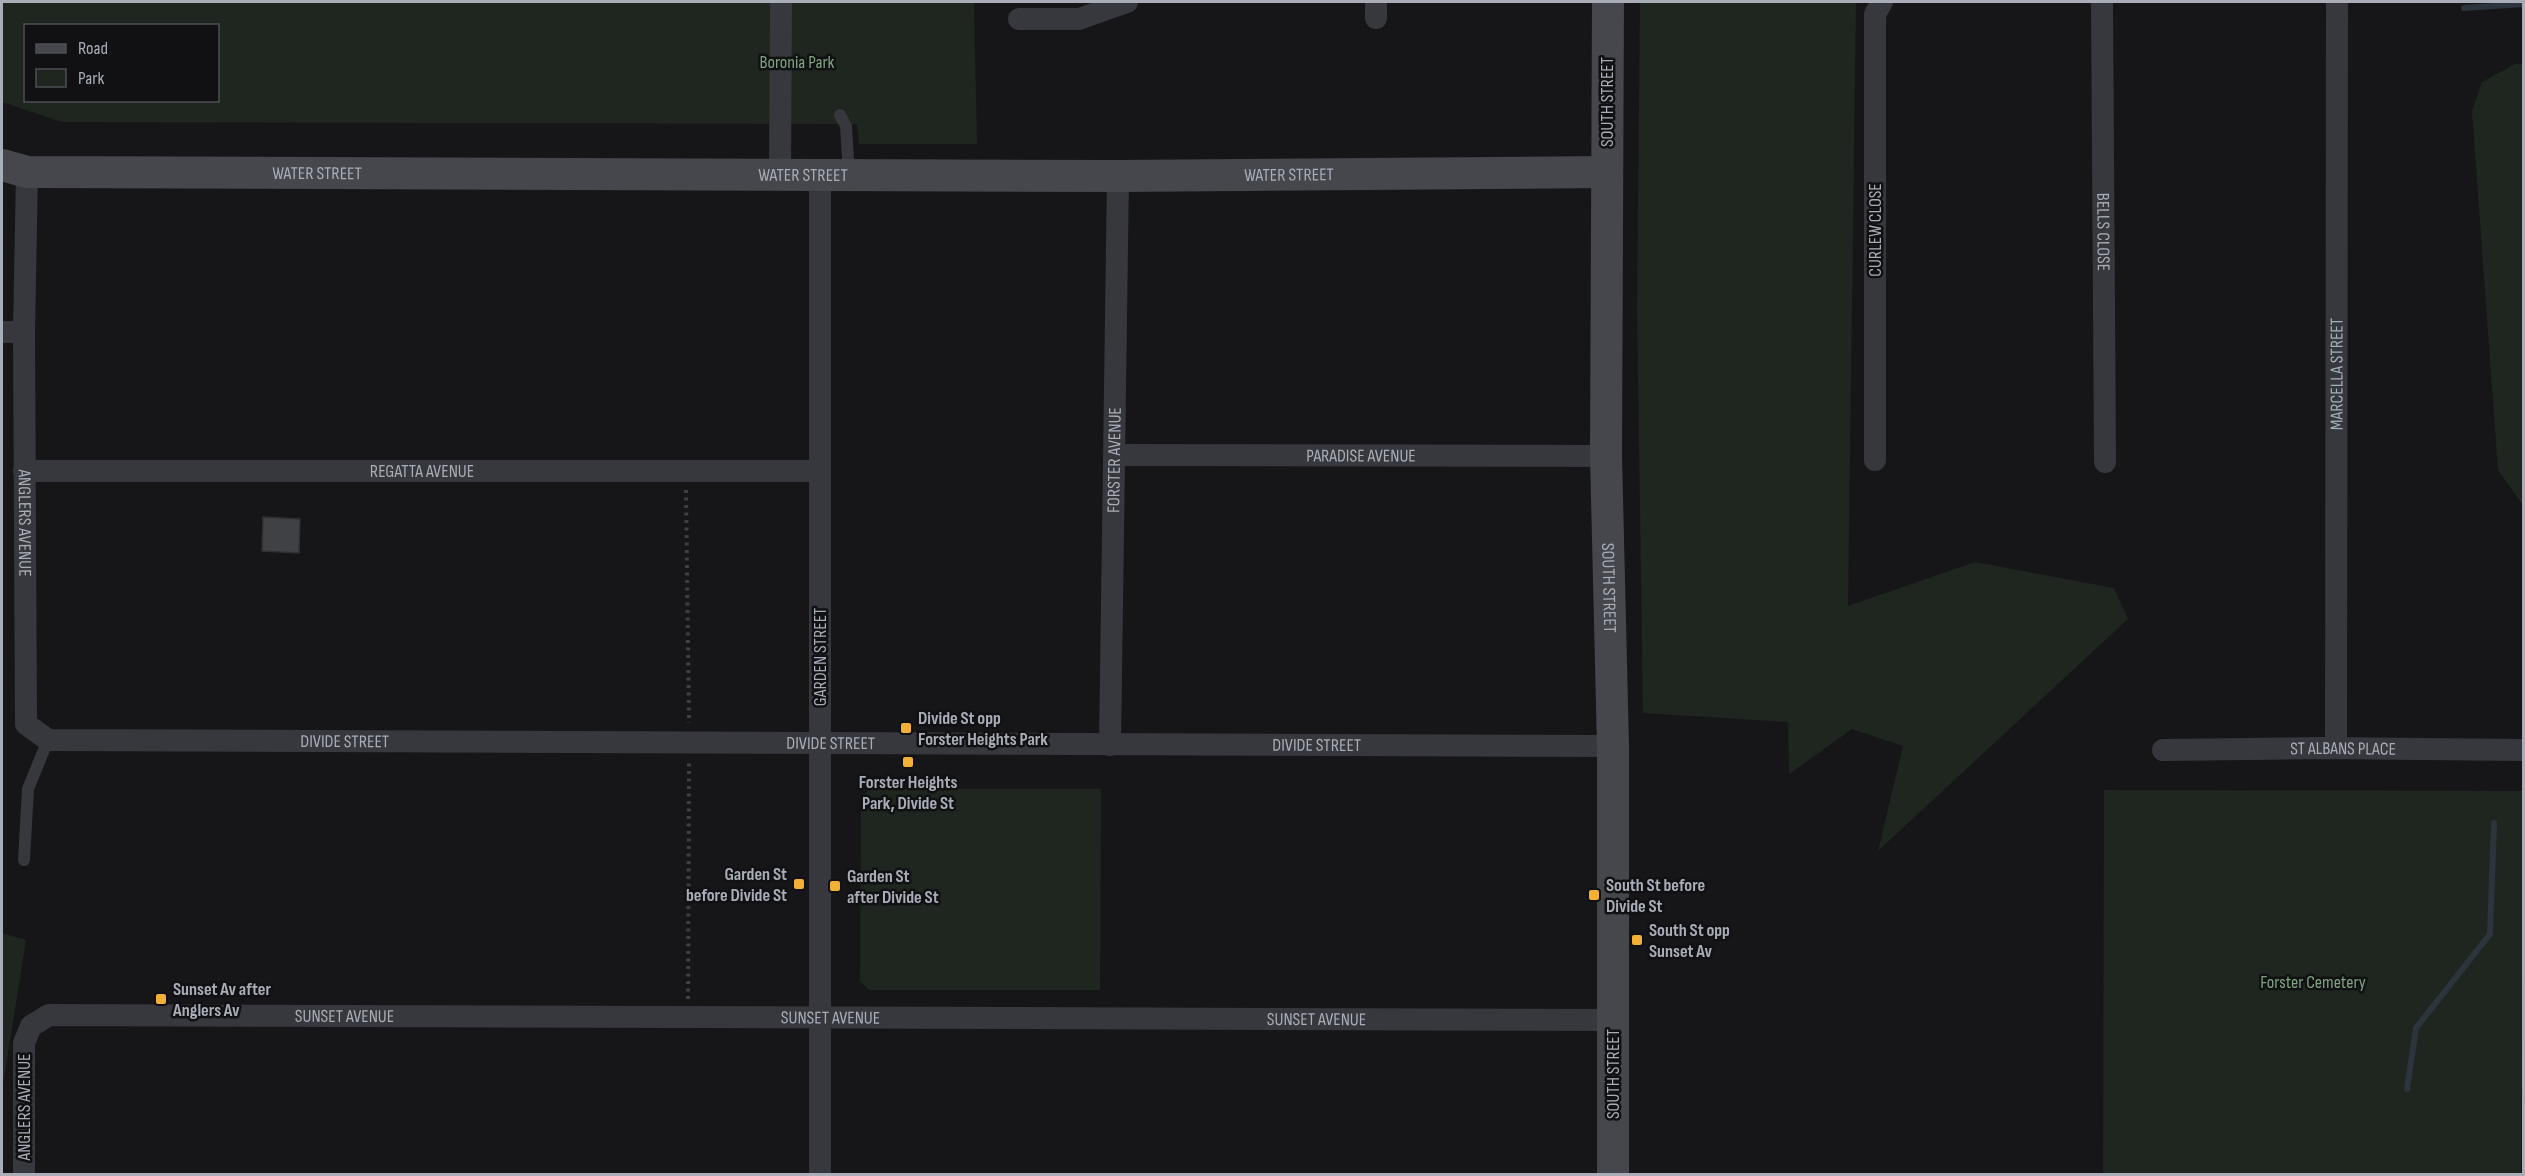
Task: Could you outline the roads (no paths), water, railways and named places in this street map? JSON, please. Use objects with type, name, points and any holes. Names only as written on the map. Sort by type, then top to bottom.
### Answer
[{"type":"street","points":[[780,176],[781,2]]},
{"type":"street","points":[[1018,19],[1080,19],[1127,2]]},
{"type":"street","name":"SOUTH STREET","points":[[1608,2],[1606,456],[1613,746],[1613,1174]]},
{"type":"street","name":"CURLEW CLOSE","points":[[1875,460],[1875,14],[1882,2]]},
{"type":"street","name":"BELLS CLOSE","points":[[2102,2],[2105,462]]},
{"type":"street","name":"MARCELLA STREET","points":[[2336,748],[2337,2]]},
{"type":"street","name":"WATER STREET","points":[[14,169],[780,176],[1607,172]]},
{"type":"street","name":"ANGLERS AVENUE","points":[[14,169],[24,332],[26,724],[48,740]]},
{"type":"street","name":"GARDEN STREET","points":[[820,1174],[820,471],[834,176]]},
{"type":"street","name":"FORSTER AVENUE","points":[[1110,745],[1118,176]]},
{"type":"street","points":[[2,332],[24,332]]},
{"type":"street","name":"PARADISE AVENUE","points":[[1115,455],[1606,456]]},
{"type":"street","name":"REGATTA AVENUE","points":[[24,471],[820,471]]},
{"type":"street","name":"DIVIDE STREET","points":[[48,740],[819,745],[1613,746]]},
{"type":"street","name":"ST ALBANS PLACE","points":[[2163,750],[2336,748],[2523,750]]},
{"type":"street","name":"ANGLERS AVENUE","points":[[24,1174],[24,1043],[31,1026],[49,1015]]},
{"type":"street","name":"SUNSET AVENUE","points":[[49,1015],[1613,1020]]},
{"type":"lane","points":[[834,176],[846,126],[840,115]]},
{"type":"lane","points":[[24,860],[28,789],[48,740]]},
{"type":"waterway","points":[[2464,8],[2524,4]]},
{"type":"waterway","points":[[2407,1089],[2416,1028],[2490,934],[2494,823]]},
{"type":"place","name":"Divide St opp Forster Heights Park","points":[[906,728]]},
{"type":"place","name":"Forster Heights Park, Divide St","points":[[908,762]]},
{"type":"place","name":"Garden St before Divide St","points":[[799,884]]},
{"type":"place","name":"Garden St after Divide St","points":[[835,886]]},
{"type":"place","name":"South St before Divide St","points":[[1594,895]]},
{"type":"place","name":"South St opp Sunset Av","points":[[1637,940]]},
{"type":"place","name":"Sunset Av after Anglers Av","points":[[161,999]]},
{"type":"park label","name":"Boronia Park","points":[[797,62]]},
{"type":"park label","name":"Forster Cemetery","points":[[2313,982]]}]
